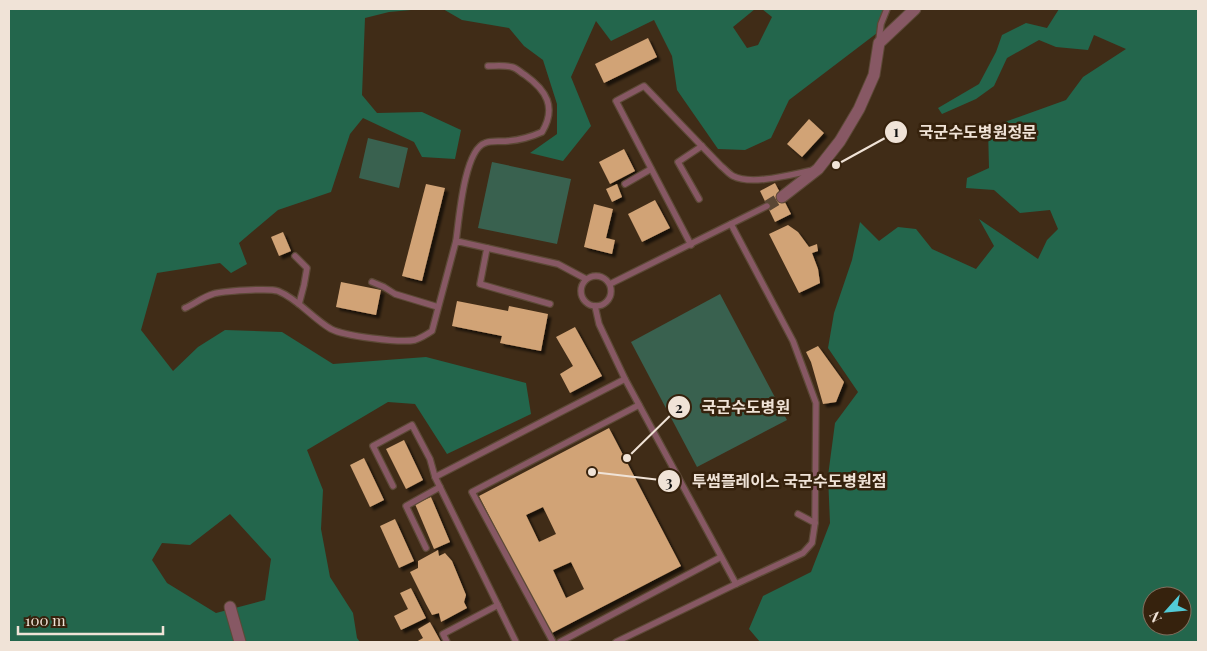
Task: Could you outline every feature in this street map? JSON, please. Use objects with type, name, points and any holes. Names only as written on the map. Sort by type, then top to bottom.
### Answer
[{"type":"street","points":[[782,197],[818,169],[840,141],[859,109],[874,75],[879,42],[915,9]]},
{"type":"street","points":[[230,607],[240,642]]},
{"type":"lane","points":[[879,42],[881,24],[887,9]]},
{"type":"lane","points":[[185,308],[211,294],[224,291],[276,290],[299,304],[332,329],[340,332],[400,341],[413,340],[425,336],[432,331],[456,240],[461,200],[474,151],[486,142],[508,141],[533,136],[542,132],[547,120],[549,105],[546,95],[536,84],[514,67],[488,66]]},
{"type":"lane","points":[[690,244],[616,101],[644,86],[721,166],[733,176],[744,179],[766,178],[818,169]]},
{"type":"lane","points":[[699,199],[678,162],[702,146]]},
{"type":"lane","points":[[625,184],[652,169]]},
{"type":"lane","points":[[610,284],[767,206]]},
{"type":"lane","points":[[616,642],[803,553],[812,543],[815,523],[816,403],[793,341],[731,224]]},
{"type":"lane","points":[[456,240],[558,264],[586,279]]},
{"type":"lane","points":[[487,248],[480,284],[550,304]]},
{"type":"lane","points":[[295,256],[307,268],[299,304]]},
{"type":"lane","points":[[597,275],[604,278],[610,284],[609,299],[606,303],[595,306],[586,302],[581,295],[580,289],[586,279],[597,275]]},
{"type":"lane","points":[[372,282],[394,294],[438,307]]},
{"type":"lane","points":[[595,306],[599,324],[625,380],[736,584]]},
{"type":"lane","points":[[435,477],[625,380]]},
{"type":"lane","points":[[553,642],[472,492],[639,405]]},
{"type":"lane","points":[[393,486],[373,446],[412,425],[430,459],[435,477],[516,642]]},
{"type":"lane","points":[[426,548],[406,506],[440,487]]},
{"type":"lane","points":[[798,514],[815,523]]},
{"type":"lane","points":[[560,642],[721,556]]},
{"type":"lane","points":[[447,642],[443,634],[498,605]]},
{"type":"green space","points":[[9,9],[422,9],[389,12],[365,18],[362,95],[377,113],[422,112],[461,130],[455,159],[422,157],[414,142],[363,118],[350,134],[331,192],[278,210],[239,243],[247,264],[231,273],[220,263],[157,273],[141,330],[173,371],[198,347],[225,330],[282,332],[333,364],[426,357],[526,383],[531,414],[447,454],[415,404],[388,402],[307,450],[323,490],[321,529],[330,577],[353,613],[357,638],[360,642],[9,642]],"holes":[[[230,514],[271,559],[265,600],[216,613],[167,583],[152,560],[162,543],[190,545]]]},
{"type":"green space","points":[[443,9],[755,9],[733,27],[747,48],[758,45],[772,17],[762,9],[883,9],[881,30],[789,100],[771,138],[745,150],[718,149],[677,90],[672,56],[654,20],[611,41],[596,21],[571,77],[591,126],[563,161],[530,153],[557,134],[557,104],[543,60],[524,46],[509,28],[462,20]]},
{"type":"green space","points":[[1059,9],[1198,9],[1198,642],[760,642],[749,629],[763,596],[811,572],[830,523],[828,476],[835,423],[858,392],[828,348],[834,313],[852,260],[860,222],[879,241],[898,227],[916,229],[932,249],[976,269],[994,246],[979,219],[1038,259],[1047,240],[1058,229],[1050,210],[1020,213],[994,190],[966,188],[967,178],[989,168],[988,128],[1066,100],[1083,77],[1126,49],[1094,35],[1088,50],[1056,47],[1039,40],[1007,58],[994,86],[976,99],[942,114],[938,108],[979,84],[996,52],[1002,35],[1026,23],[1047,28]]},
{"type":"green space","points":[[368,138],[408,148],[399,188],[359,178]]},
{"type":"green space","points":[[492,162],[571,179],[557,244],[478,228]]},
{"type":"green space","points":[[720,294],[787,420],[697,467],[631,342]]},
{"type":"building","points":[[648,38],[657,57],[604,83],[595,64]]},
{"type":"building","points":[[809,119],[824,133],[802,157],[787,144]]},
{"type":"building","points":[[624,149],[635,171],[610,184],[599,162]]},
{"type":"building","points":[[775,183],[791,214],[775,222],[760,191]]},
{"type":"building","points":[[426,184],[445,188],[422,281],[402,276]]},
{"type":"building","points":[[617,184],[622,197],[612,202],[606,189]]},
{"type":"building","points":[[655,200],[670,228],[642,242],[628,214]]},
{"type":"building","points":[[594,204],[613,209],[606,238],[615,240],[612,254],[584,247]]},
{"type":"building","points":[[788,225],[798,232],[809,247],[817,244],[818,251],[812,253],[818,269],[820,283],[799,293],[769,234]]},
{"type":"building","points":[[283,232],[291,251],[279,256],[271,237]]},
{"type":"building","points":[[341,282],[381,290],[376,315],[336,307]]},
{"type":"building","points":[[457,301],[508,311],[509,306],[548,314],[541,351],[500,343],[502,336],[452,326]]},
{"type":"building","points":[[575,327],[602,376],[570,393],[560,374],[573,366],[556,337]]},
{"type":"building","points":[[818,346],[844,382],[836,402],[823,404],[811,362],[806,352]]},
{"type":"building","points":[[609,428],[681,566],[550,634],[479,496]],"holes":[[[543,507],[556,534],[539,542],[526,515]],[[571,562],[584,589],[566,598],[553,570]]]},
{"type":"building","points":[[404,440],[423,480],[406,489],[386,449]]},
{"type":"building","points":[[364,458],[384,500],[370,507],[350,465]]},
{"type":"building","points":[[431,497],[450,542],[434,549],[415,504]]},
{"type":"building","points":[[395,519],[414,561],[399,568],[380,526]]},
{"type":"building","points":[[438,550],[439,556],[445,553],[452,561],[466,595],[464,602],[467,608],[441,622],[439,613],[432,615],[410,572],[418,568],[418,561]]},
{"type":"building","points":[[411,588],[426,618],[401,630],[394,616],[408,609],[400,593]]},
{"type":"building","points":[[430,622],[441,642],[416,642],[423,638],[418,629]]},
{"type":"tunnel","points":[[767,206],[782,197]]},
{"type":"place","name":"국군수도병원정문","points":[[836,165]]},
{"type":"place","name":"국군수도병원","points":[[627,458]]},
{"type":"place","name":"투썸플레이스 국군수도병원점","points":[[592,472]]}]
